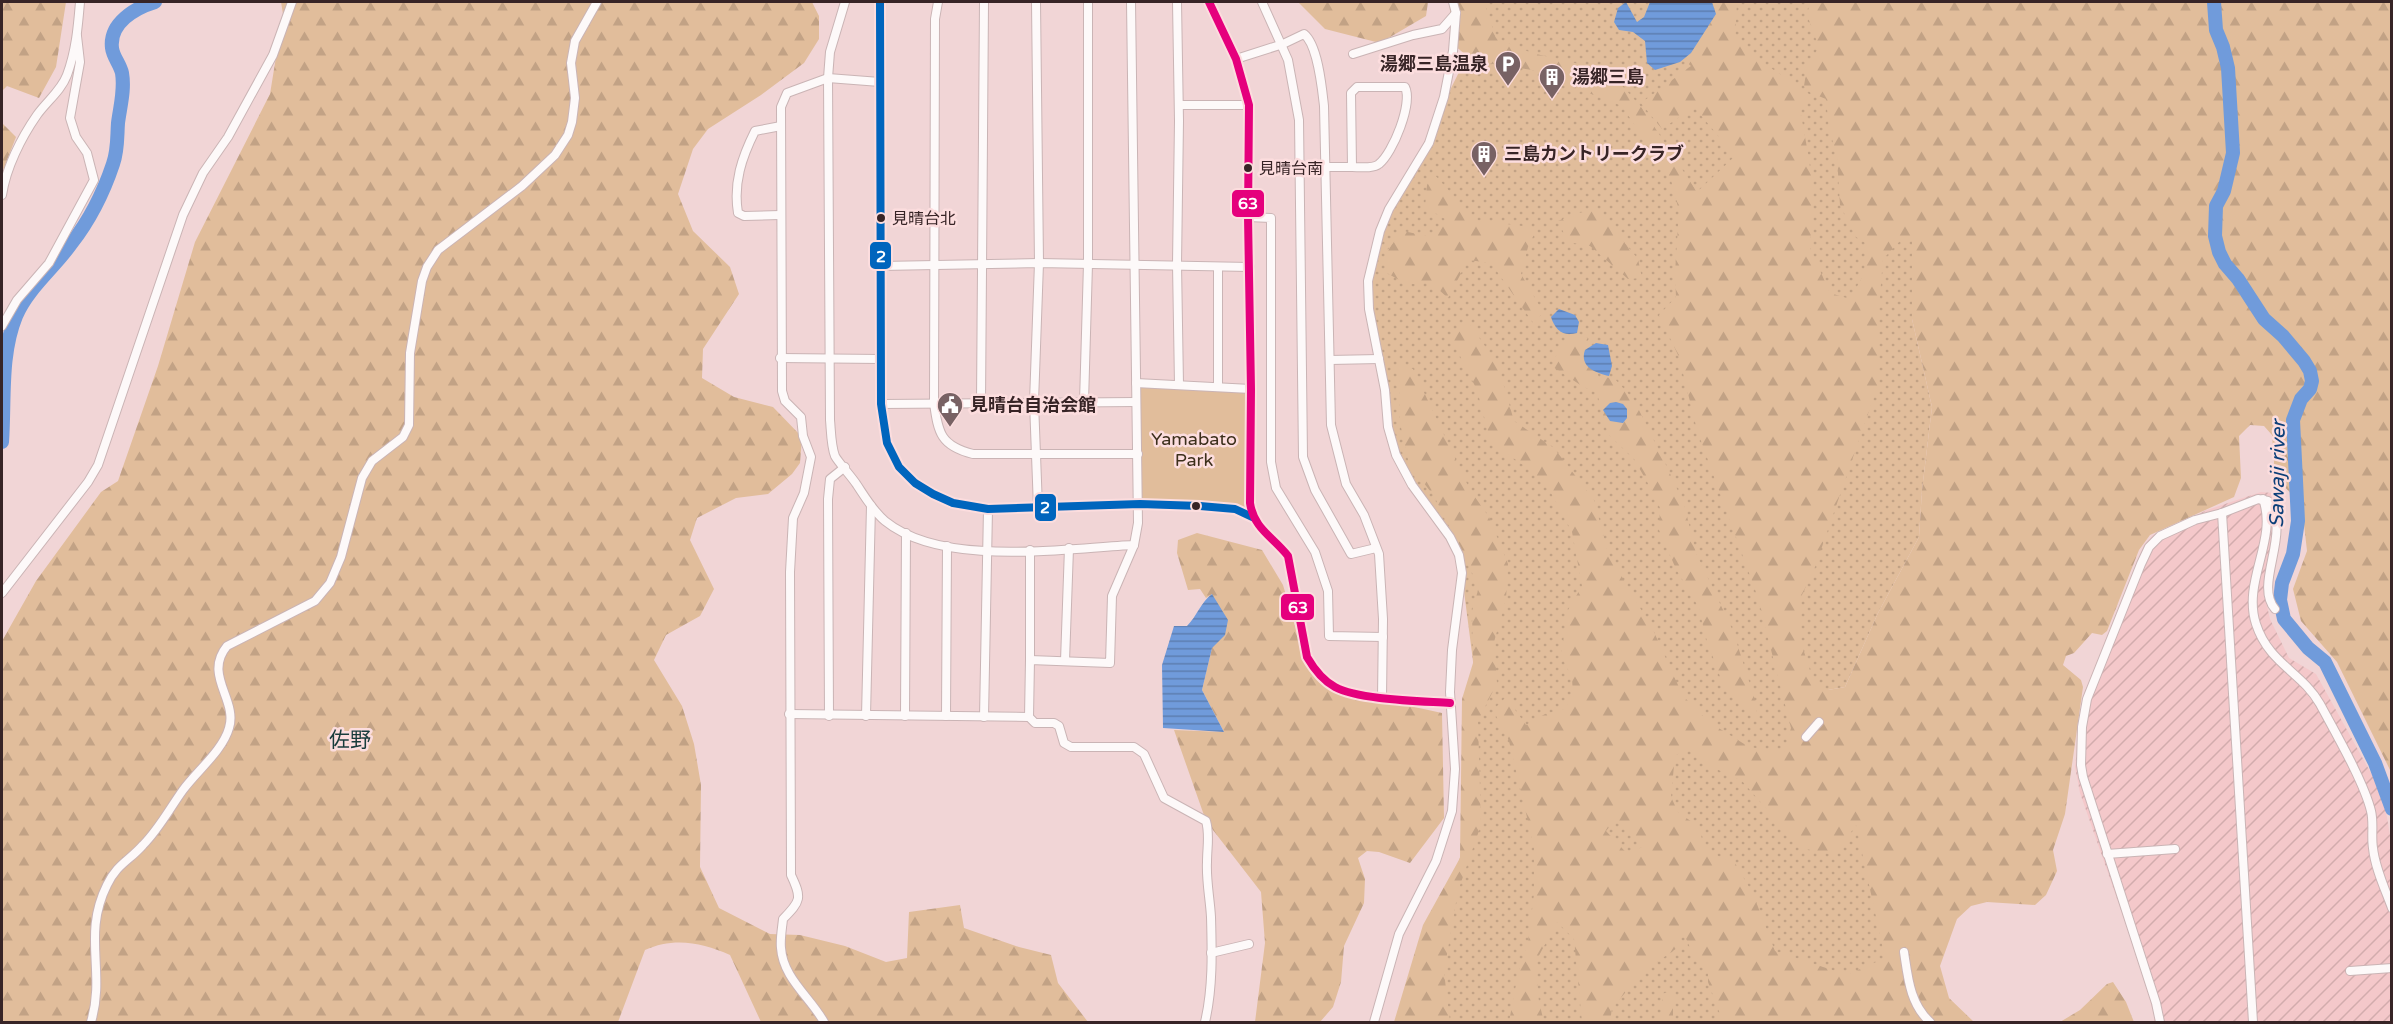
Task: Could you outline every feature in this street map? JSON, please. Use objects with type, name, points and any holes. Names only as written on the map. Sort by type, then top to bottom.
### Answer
[{"type":"street","points":[[2,195],[4,181],[28,130],[38,113],[58,91],[67,75],[77,36],[80,2]]},
{"type":"street","points":[[2,593],[88,482],[98,465],[183,216],[203,173],[228,137],[273,55],[292,2]]},
{"type":"street","points":[[91,1023],[97,1003],[98,987],[93,937],[95,916],[106,886],[116,868],[142,847],[154,833],[183,791],[218,748],[230,726],[230,717],[219,677],[220,654],[227,646],[315,601],[330,583],[341,557],[362,478],[372,461],[403,437],[409,425],[410,353],[422,281],[427,267],[438,250],[522,186],[555,155],[568,135],[575,98],[571,63],[575,41],[597,2]]},
{"type":"street","points":[[846,2],[830,52],[828,78],[830,420],[835,456],[871,506],[885,521],[906,533],[947,546],[987,551],[1134,544]]},
{"type":"street","points":[[880,2],[881,404],[891,456],[907,475],[933,494],[953,503],[988,509],[1140,504],[1235,509],[1252,516]]},
{"type":"street","points":[[938,2],[934,42],[934,403],[936,422],[945,442],[973,454],[1138,454]]},
{"type":"street","points":[[981,403],[984,264],[984,2]]},
{"type":"street","points":[[1036,2],[1039,263],[1034,402],[1038,453],[1038,508]]},
{"type":"street","points":[[1084,402],[1088,264],[1088,2]]},
{"type":"street","points":[[1030,660],[1110,663],[1112,596],[1134,544],[1140,504],[1136,402],[1131,2]]},
{"type":"street","points":[[1177,2],[1179,385]]},
{"type":"street","points":[[1209,2],[1236,59],[1249,105],[1250,503],[1252,516],[1258,526],[1279,544],[1288,556],[1306,657],[1314,670],[1335,688],[1350,693],[1450,703]]},
{"type":"street","points":[[1262,2],[1282,44],[1293,79],[1299,120],[1302,457],[1315,490],[1351,554],[1376,548]]},
{"type":"street","points":[[1374,1023],[1399,934],[1436,861],[1452,811],[1455,769],[1450,703],[1452,650],[1462,573],[1459,555],[1450,537],[1412,485],[1396,455],[1388,427],[1379,359],[1369,309],[1368,281],[1372,258],[1389,209],[1429,143],[1444,97],[1453,51],[1456,13],[1453,2]]},
{"type":"street","points":[[1353,54],[1442,29],[1456,13]]},
{"type":"street","points":[[1236,59],[1304,34],[1310,39],[1320,75],[1324,106],[1326,167],[1331,425],[1346,484],[1364,515],[1378,554],[1383,637],[1382,698]]},
{"type":"street","points":[[2,326],[17,300],[49,262],[94,180],[87,153],[75,137],[70,118],[80,62],[77,36]]},
{"type":"street","points":[[824,1023],[816,1008],[792,980],[783,962],[781,951],[783,919],[796,906],[799,899],[798,889],[791,875],[790,573],[793,518],[804,493],[811,456],[803,436],[801,417],[786,401],[782,391],[780,358],[781,107],[787,93],[828,78],[880,82]]},
{"type":"street","points":[[1326,167],[1352,167],[1379,165],[1403,122],[1409,94],[1406,87],[1357,87],[1351,93],[1352,167]]},
{"type":"street","points":[[1179,105],[1249,105]]},
{"type":"street","points":[[780,215],[744,216],[738,213],[737,204],[738,172],[755,131],[781,126]]},
{"type":"street","points":[[1248,217],[1271,218],[1271,462],[1276,488],[1316,552],[1328,591],[1329,636],[1383,637]]},
{"type":"street","points":[[881,266],[1039,263],[1250,267]]},
{"type":"street","points":[[1218,267],[1218,387]]},
{"type":"street","points":[[780,358],[880,359]]},
{"type":"street","points":[[1330,360],[1379,359]]},
{"type":"street","points":[[1136,383],[1251,389]]},
{"type":"street","points":[[881,404],[1136,402]]},
{"type":"street","points":[[829,716],[827,512],[830,479],[845,467]]},
{"type":"street","points":[[2160,1023],[2156,1003],[2091,806],[2081,765],[2082,727],[2086,699],[2150,547],[2160,537],[2195,520],[2222,513],[2258,499],[2263,499],[2271,505],[2277,534],[2268,594],[2275,609]]},
{"type":"street","points":[[2263,499],[2266,535],[2254,585],[2255,621],[2268,648],[2279,662],[2312,690],[2359,781],[2372,812],[2375,862],[2391,908]]},
{"type":"street","points":[[866,716],[871,506]]},
{"type":"street","points":[[984,717],[988,509]]},
{"type":"street","points":[[2222,513],[2253,1023]]},
{"type":"street","points":[[905,716],[906,533]]},
{"type":"street","points":[[946,716],[947,546]]},
{"type":"street","points":[[1065,661],[1069,548]]},
{"type":"street","points":[[1029,717],[1030,550]]},
{"type":"street","points":[[789,714],[1029,717],[1035,723],[1054,723],[1059,726],[1064,743],[1071,747],[1134,747],[1144,754],[1164,798],[1206,820],[1209,838],[1207,862],[1211,953],[1209,1004],[1205,1023]]},
{"type":"street","points":[[1806,736],[1819,722]]},
{"type":"street","points":[[2107,854],[2175,849]]},
{"type":"street","points":[[1211,953],[1250,944]]},
{"type":"street","points":[[1904,952],[1910,989],[1915,1002],[1930,1023]]},
{"type":"street","points":[[2350,971],[2391,968]]},
{"type":"shaded area","points":[[2261,492],[2272,493],[2278,506],[2280,534],[2268,572],[2265,597],[2270,619],[2289,658],[2316,674],[2372,775],[2385,806],[2392,847],[2391,1022],[2154,1022],[2143,973],[2080,793],[2075,767],[2084,694],[2144,545],[2153,535],[2207,510]]},
{"type":"green space","points":[[2,2],[66,2],[56,67],[39,98],[7,86],[2,91]]},
{"type":"green space","points":[[281,2],[812,2],[819,16],[819,39],[804,63],[761,95],[708,129],[693,149],[678,194],[693,231],[730,267],[739,294],[703,349],[702,378],[734,397],[773,407],[802,437],[800,463],[792,474],[768,494],[736,498],[697,518],[690,540],[714,589],[700,616],[666,635],[654,660],[682,706],[694,744],[701,785],[700,867],[719,908],[770,934],[800,935],[845,946],[886,962],[907,958],[909,912],[960,905],[964,928],[1019,947],[1051,955],[1058,983],[1088,1022],[761,1022],[730,955],[698,944],[677,942],[645,950],[618,1022],[2,1022],[2,641],[36,581],[101,492],[118,481],[158,366],[195,242],[270,94],[283,14]]},
{"type":"green space","points":[[1298,2],[1428,2],[1426,16],[1380,43],[1325,29]]},
{"type":"green space","points":[[1449,2],[1484,2],[1496,38],[1532,53],[1592,67],[1618,81],[1642,108],[1697,192],[1735,156],[1694,107],[1662,129],[1641,103],[1691,66],[1683,59],[1693,51],[1716,14],[1714,2],[1737,2],[1735,38],[1749,53],[1812,96],[1800,109],[1813,194],[1810,248],[1830,293],[1850,299],[1864,274],[1867,244],[1856,237],[1840,205],[1837,157],[1829,128],[1826,99],[1811,93],[1804,86],[1807,67],[1819,47],[1807,15],[1810,2],[2391,2],[2391,772],[2337,662],[2301,621],[2293,589],[2307,551],[2302,506],[2275,476],[2272,435],[2264,426],[2250,425],[2239,436],[2241,478],[2234,497],[2150,535],[2139,550],[2107,631],[2102,635],[2092,633],[2074,653],[2066,656],[2063,665],[2081,680],[2083,687],[2065,814],[2053,850],[2057,871],[2046,895],[2035,905],[1987,902],[1971,906],[1957,919],[1940,966],[1949,998],[1974,1022],[1723,1022],[1708,982],[1708,969],[1692,952],[1679,923],[1680,946],[1644,971],[1612,1008],[1610,1022],[1582,1022],[1574,939],[1557,922],[1535,963],[1539,1002],[1544,1022],[1509,1022],[1518,974],[1528,942],[1534,894],[1534,847],[1509,741],[1493,710],[1506,697],[1526,725],[1545,714],[1564,709],[1573,696],[1572,678],[1561,655],[1568,610],[1582,586],[1572,532],[1551,493],[1531,470],[1491,443],[1477,390],[1452,340],[1467,320],[1498,365],[1514,421],[1554,448],[1594,500],[1608,553],[1653,630],[1683,696],[1709,722],[1749,747],[1784,752],[1791,728],[1757,595],[1697,430],[1679,357],[1659,315],[1676,297],[1675,273],[1679,211],[1671,180],[1622,106],[1581,90],[1546,72],[1473,61],[1454,45]],"holes":[[[1912,239],[1912,319],[1932,407],[1919,537],[1878,613],[1845,687],[1828,690],[1813,680],[1799,636],[1801,597],[1815,567],[1878,385],[1879,308],[1883,259],[1871,247],[1886,256],[1900,241]],[[1691,750],[1710,766],[1742,781],[1801,848],[1835,855],[1856,825],[1885,958],[1847,975],[1775,951],[1753,894],[1735,863],[1718,856],[1703,843],[1699,827],[1678,812],[1671,797],[1675,755]],[[1615,820],[1644,846],[1629,854],[1635,862],[1606,831]]]},
{"type":"green space","name":"三島カントリークラブ","points":[[1472,2],[2002,2],[2014,34],[1986,94],[1912,319],[1932,407],[1919,537],[1878,613],[1845,687],[1828,690],[1932,1022],[1442,1022],[1443,911],[1467,835],[1477,692],[1461,568],[1450,537],[1412,485],[1390,433],[1369,295],[1380,231],[1464,62]]},
{"type":"green space","points":[[2,123],[16,137],[2,173]]},
{"type":"green space","points":[[1434,174],[1475,220],[1537,228],[1528,247],[1521,274],[1543,312],[1534,324],[1491,263],[1468,260],[1448,298],[1429,281],[1417,284],[1407,283],[1387,273],[1385,253],[1403,231],[1432,237],[1445,219],[1425,207],[1427,185]]},
{"type":"green space","points":[[1593,210],[1638,259],[1642,278],[1628,279],[1590,246],[1568,242],[1558,221],[1574,214]]},
{"type":"green space","points":[[1577,333],[1588,338],[1584,348],[1599,377],[1614,378],[1634,400],[1684,504],[1696,553],[1733,631],[1756,703],[1757,715],[1753,717],[1723,685],[1705,635],[1699,608],[1676,569],[1659,530],[1660,508],[1654,494],[1634,459],[1608,434],[1597,393],[1553,367],[1554,358]]},
{"type":"green space","points":[[1399,364],[1413,369],[1470,490],[1489,517],[1508,564],[1506,599],[1494,642],[1497,683],[1478,721],[1481,825],[1458,891],[1444,972],[1450,1022],[1394,1022],[1423,925],[1460,858],[1462,699],[1473,663],[1472,611],[1479,587],[1434,496],[1409,464],[1400,423]]},
{"type":"green space","name":"Yamabato Park","points":[[1136,383],[1251,389],[1252,517],[1235,509],[1140,504]]},
{"type":"green space","points":[[1197,533],[1262,550],[1283,585],[1295,626],[1314,671],[1350,693],[1442,713],[1444,818],[1410,863],[1379,852],[1367,851],[1358,858],[1365,879],[1364,903],[1344,946],[1341,982],[1333,1007],[1320,1022],[1255,1022],[1265,943],[1261,892],[1206,821],[1174,730],[1224,732],[1202,690],[1212,648],[1212,594],[1206,598],[1200,589],[1188,590],[1177,553],[1178,540]]},
{"type":"green space","points":[[2113,982],[2126,1002],[2134,1022],[2060,1022],[2080,1010],[2107,984]]},
{"type":"green space","points":[[1673,990],[1673,1022],[1656,1022],[1662,1011],[1662,994]]},
{"type":"water","points":[[1626,2],[1637,22],[1644,17],[1650,2],[1712,2],[1716,14],[1691,53],[1680,62],[1655,70],[1647,63],[1645,41],[1633,32],[1619,30],[1614,22],[1618,8]]},
{"type":"water","points":[[1559,309],[1575,315],[1579,322],[1577,333],[1564,333],[1555,326],[1551,317]]},
{"type":"water","points":[[1596,343],[1608,345],[1612,366],[1609,376],[1594,371],[1584,361],[1585,350]]},
{"type":"water","points":[[1610,403],[1623,404],[1627,409],[1627,418],[1623,423],[1610,421],[1603,410]]},
{"type":"water","points":[[1212,594],[1228,620],[1225,635],[1212,648],[1202,690],[1224,732],[1163,728],[1162,665],[1174,626],[1187,626]]},
{"type":"waterway","points":[[2,442],[5,362],[16,316],[27,296],[84,226],[101,195],[115,159],[123,86],[122,73],[112,48],[112,39],[119,24],[125,18],[139,8],[155,2]]},
{"type":"waterway","name":"Sawaji river","points":[[2214,2],[2216,30],[2228,68],[2233,153],[2224,191],[2216,206],[2215,236],[2219,252],[2264,319],[2283,336],[2304,361],[2310,371],[2312,381],[2310,389],[2301,399],[2293,420],[2298,521],[2293,554],[2282,583],[2280,600],[2284,619],[2308,648],[2325,662],[2375,763],[2392,809]]},
{"type":"transit line","name":"2","points":[[880,2],[881,404],[887,443],[899,467],[915,483],[933,494],[953,503],[988,509],[1140,504],[1235,509],[1252,517]]},
{"type":"transit line","name":"63","points":[[1209,2],[1236,59],[1249,105],[1250,503],[1252,512],[1260,526],[1288,556],[1307,657],[1322,678],[1335,687],[1359,695],[1450,703]]},
{"type":"place","name":"湯郷三島温泉","points":[[1508,87]]},
{"type":"place","name":"湯郷三島","points":[[1552,100]]},
{"type":"place","name":"見晴台南","points":[[1248,168]]},
{"type":"place","name":"三島カントリークラブ","points":[[1484,177]]},
{"type":"place","name":"見晴台北","points":[[881,218]]},
{"type":"place","name":"見晴台自治会館","points":[[950,428]]},
{"type":"district","name":"佐野","points":[[350,740]]}]
